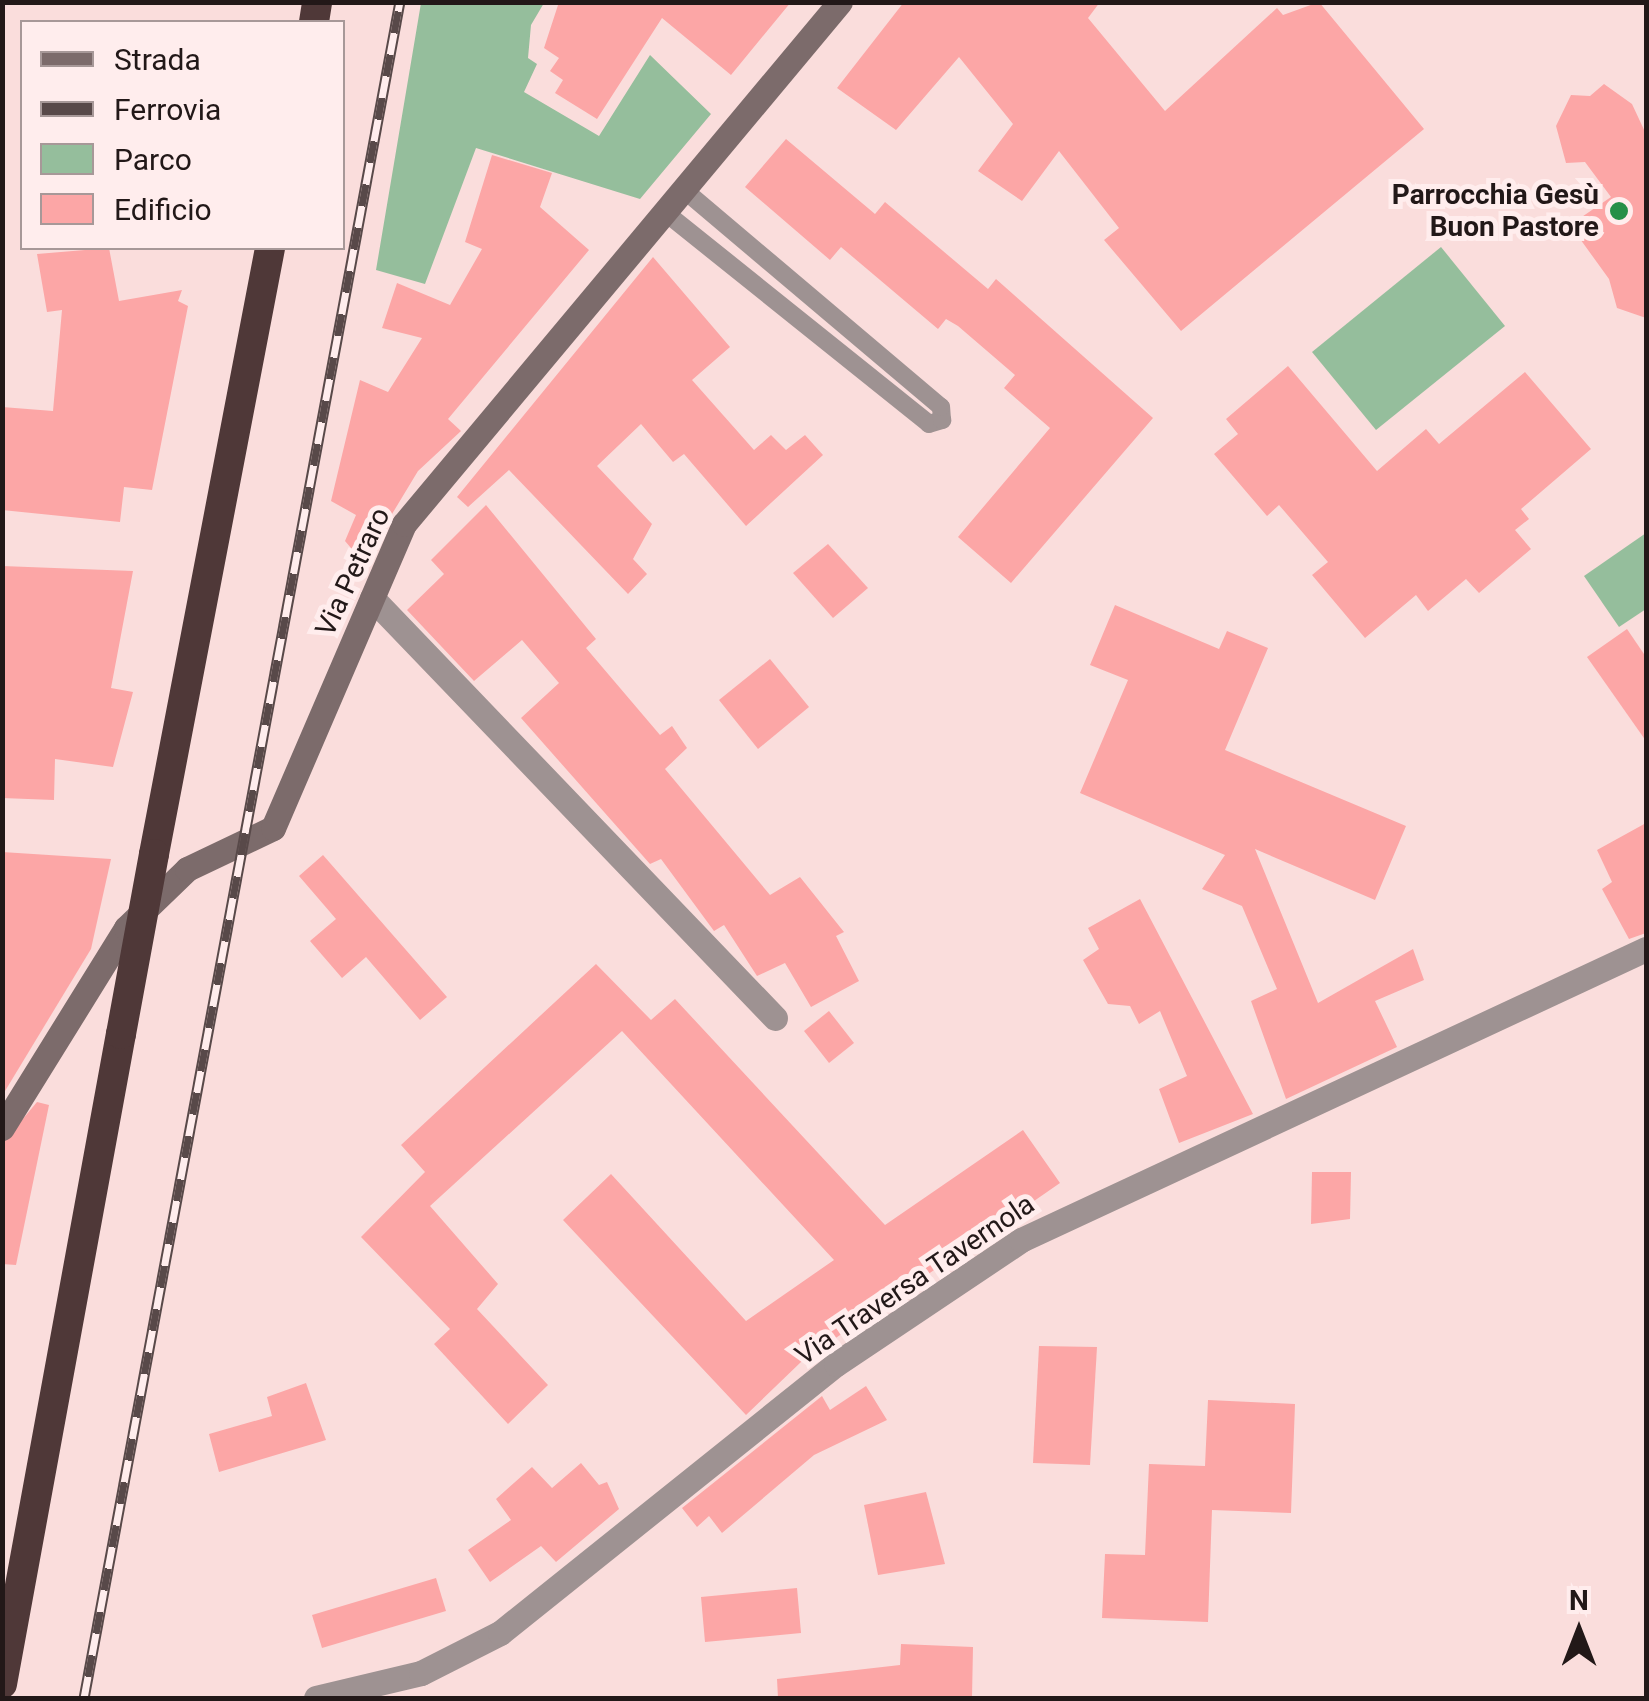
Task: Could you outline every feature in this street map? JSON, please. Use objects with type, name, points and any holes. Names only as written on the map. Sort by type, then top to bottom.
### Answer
[{"type":"highway","points":[[2,1684],[270,250]]},
{"type":"street","name":"Via Petraro","points":[[2,1128],[126,928],[187,870],[274,828],[404,524],[840,2]]},
{"type":"street","points":[[372,598],[775,1018]]},
{"type":"street","name":"Via Traversa Tavernola","points":[[316,1698],[421,1672],[500,1633],[836,1364],[1020,1240],[1646,949]]},
{"type":"lane","points":[[666,212],[929,424],[942,420],[941,407],[684,190]]},
{"type":"green space","points":[[421,3],[544,3],[531,25],[528,58],[537,64],[524,92],[599,136],[650,55],[711,114],[640,199],[476,148],[425,284],[376,270]]},
{"type":"green space","points":[[1441,247],[1505,326],[1376,430],[1312,352]]},
{"type":"green space","points":[[1646,533],[1646,609],[1619,627],[1584,576]]},
{"type":"building","points":[[559,2],[791,2],[731,75],[662,18],[597,119],[555,93],[563,80],[550,71],[559,58],[544,48]]},
{"type":"building","points":[[904,2],[1100,2],[1088,18],[1165,111],[1277,8],[1283,15],[1319,2],[1424,129],[1181,331],[1104,240],[1119,228],[1059,151],[1022,201],[978,171],[1013,124],[959,57],[896,130],[837,88]]},
{"type":"building","name":"Parrocchia Gesù Buon Pastore","points":[[1604,84],[1632,104],[1646,134],[1646,318],[1617,308],[1609,279],[1570,225],[1611,197],[1585,162],[1566,163],[1556,126],[1571,95],[1590,96]]},
{"type":"building","points":[[786,139],[875,214],[885,202],[988,289],[996,279],[1153,418],[1011,583],[958,537],[1050,428],[1004,388],[1015,375],[958,326],[946,319],[938,329],[841,247],[830,260],[745,187]]},
{"type":"building","points":[[492,155],[552,173],[540,207],[589,250],[448,419],[461,431],[418,471],[363,562],[345,541],[356,515],[331,501],[360,380],[388,392],[422,338],[382,328],[397,283],[450,305],[482,249],[465,242]]},
{"type":"building","points":[[109,250],[119,301],[182,290],[178,301],[188,306],[152,490],[124,487],[120,522],[2,510],[2,407],[53,411],[62,310],[47,312],[37,254]]},
{"type":"building","points":[[653,257],[730,347],[692,380],[754,450],[771,435],[786,450],[805,435],[823,455],[746,526],[684,454],[673,462],[641,424],[597,466],[652,524],[633,559],[647,574],[628,594],[509,470],[468,507],[457,497]]},
{"type":"building","points":[[1288,366],[1377,471],[1426,429],[1439,444],[1525,372],[1591,449],[1521,509],[1529,519],[1515,530],[1531,549],[1479,593],[1466,579],[1428,611],[1416,595],[1365,638],[1312,575],[1328,562],[1279,505],[1267,516],[1214,454],[1238,434],[1226,419]]},
{"type":"building","points":[[486,505],[596,639],[586,648],[660,735],[672,726],[687,748],[665,769],[770,895],[800,877],[844,932],[836,936],[859,981],[811,1007],[785,963],[757,976],[724,925],[714,931],[661,859],[650,864],[521,718],[559,683],[522,640],[474,681],[407,610],[444,574],[431,560]]},
{"type":"building","points":[[828,544],[868,588],[833,618],[793,573]]},
{"type":"building","points":[[2,566],[133,571],[111,688],[133,692],[113,767],[55,759],[54,800],[2,798]]},
{"type":"building","points":[[1115,605],[1219,649],[1227,631],[1268,648],[1225,750],[1406,826],[1375,900],[1255,849],[1318,1003],[1413,949],[1424,980],[1375,1001],[1397,1047],[1286,1099],[1251,1001],[1277,989],[1242,906],[1202,889],[1225,855],[1080,793],[1128,680],[1090,665]]},
{"type":"building","points":[[1627,629],[1646,657],[1646,741],[1587,657]]},
{"type":"building","points":[[770,659],[809,707],[758,749],[719,700]]},
{"type":"building","points":[[1646,823],[1646,933],[1629,939],[1602,889],[1612,882],[1597,850]]},
{"type":"building","points":[[2,852],[111,859],[91,949],[2,1096]]},
{"type":"building","points":[[323,855],[447,997],[420,1020],[366,957],[342,978],[310,941],[336,919],[299,876]]},
{"type":"building","points":[[1140,899],[1253,1114],[1179,1143],[1159,1089],[1187,1076],[1160,1011],[1139,1024],[1130,1006],[1108,1004],[1083,960],[1099,949],[1088,928]]},
{"type":"building","points":[[596,964],[651,1020],[675,999],[885,1225],[1023,1130],[1060,1183],[801,1362],[746,1415],[563,1220],[611,1174],[746,1321],[834,1260],[622,1031],[430,1206],[498,1284],[477,1309],[548,1385],[508,1424],[434,1344],[450,1329],[361,1237],[425,1172],[401,1145]]},
{"type":"building","points":[[829,1011],[854,1043],[829,1063],[804,1031]]},
{"type":"building","points":[[37,1102],[49,1105],[16,1265],[2,1264],[2,1144]]},
{"type":"building","points":[[1312,1172],[1351,1172],[1350,1219],[1311,1224]]},
{"type":"building","points":[[1039,1346],[1097,1347],[1090,1465],[1033,1463]]},
{"type":"building","points":[[306,1383],[326,1440],[219,1472],[209,1434],[272,1416],[267,1397]]},
{"type":"building","points":[[866,1386],[887,1420],[814,1455],[722,1533],[709,1516],[697,1527],[682,1508],[822,1396],[830,1410]]},
{"type":"building","points":[[1208,1400],[1295,1404],[1291,1513],[1212,1510],[1208,1622],[1102,1618],[1105,1554],[1145,1555],[1149,1464],[1205,1466]]},
{"type":"building","points":[[581,1463],[599,1485],[607,1482],[619,1509],[556,1562],[541,1546],[490,1582],[468,1550],[511,1520],[496,1499],[532,1467],[552,1488]]},
{"type":"building","points":[[926,1492],[945,1564],[878,1575],[864,1505]]},
{"type":"building","points":[[436,1578],[446,1611],[322,1648],[312,1615]]},
{"type":"building","points":[[797,1588],[801,1633],[705,1642],[701,1597]]},
{"type":"building","points":[[901,1644],[973,1647],[972,1698],[778,1698],[777,1679],[900,1665]]},
{"type":"railway","points":[[84,1698],[400,2]]},
{"type":"place","name":"Parrocchia Gesù Buon Pastore","points":[[1619,211]]}]
